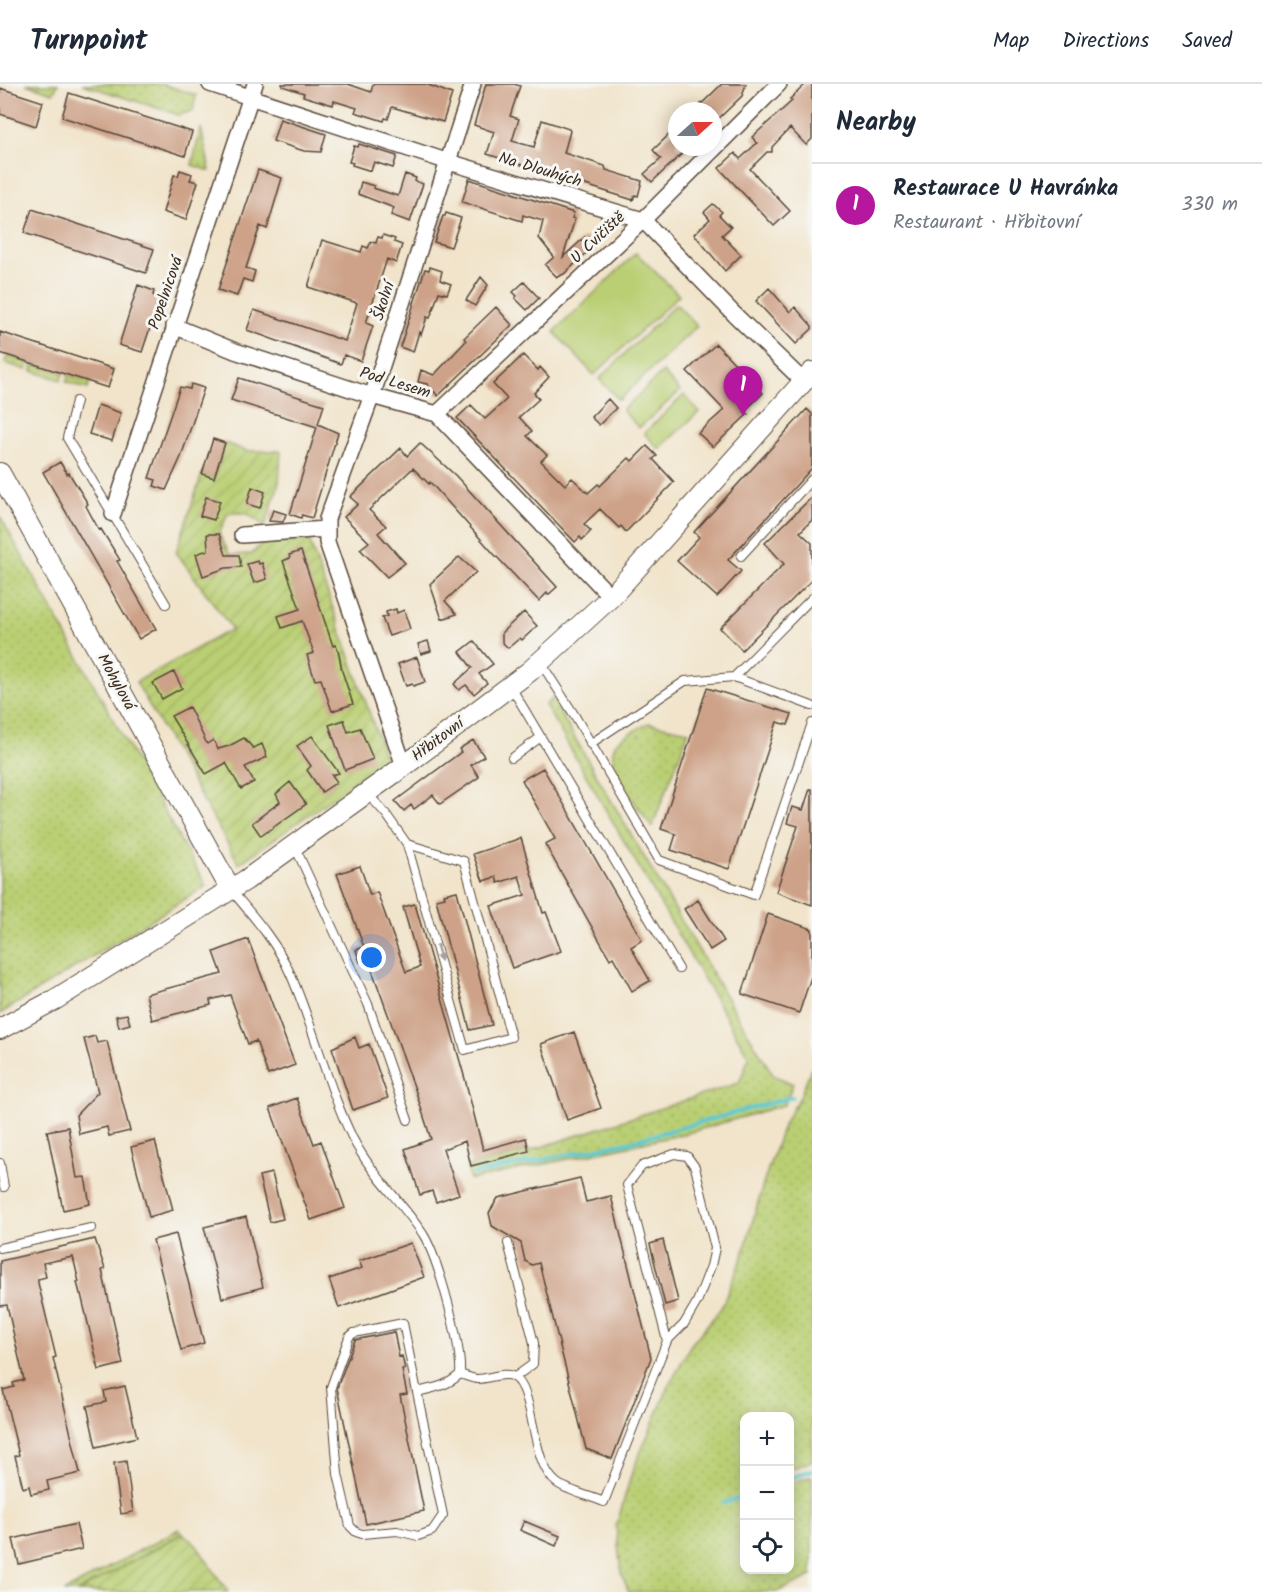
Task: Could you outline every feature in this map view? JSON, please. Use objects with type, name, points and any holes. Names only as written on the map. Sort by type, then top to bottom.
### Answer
[{"type":"street","name":"Na Dlouhých","points":[[210,84],[252,91],[449,162],[643,220],[735,315],[809,382]]},
{"type":"street","name":"Školní","points":[[404,766],[327,542],[326,529],[330,508],[372,396],[473,84]]},
{"type":"street","name":"U Cvičiště","points":[[437,414],[643,220],[779,84]]},
{"type":"street","name":"Popelnicová","points":[[113,514],[252,91]]},
{"type":"street","name":"Pod Lesem","points":[[174,326],[235,351],[372,396],[437,414],[611,597]]},
{"type":"street","name":"Hřbitovní","points":[[0,1029],[56,999],[231,890],[511,686],[611,597],[809,382]]},
{"type":"street","name":"Mohylová","points":[[0,473],[231,890]]},
{"type":"street","points":[[242,535],[326,529]]},
{"type":"lane","points":[[76,401],[67,438],[166,604]]},
{"type":"lane","points":[[741,556],[812,479]]},
{"type":"lane","points":[[734,677],[812,598]]},
{"type":"lane","points":[[540,662],[575,716],[659,860],[754,895],[812,723]]},
{"type":"lane","points":[[590,744],[686,681],[734,677],[812,706]]},
{"type":"lane","points":[[511,686],[680,969]]},
{"type":"lane","points":[[512,758],[542,737]]},
{"type":"lane","points":[[367,793],[386,813],[407,844],[465,1050],[512,1037],[464,861],[407,844]]},
{"type":"lane","points":[[294,846],[368,1004],[408,1120]]},
{"type":"lane","points":[[231,890],[257,921],[290,973],[360,1153],[424,1236],[436,1262],[461,1362],[460,1374],[454,1381],[443,1386],[417,1392]]},
{"type":"lane","points":[[460,1374],[475,1379],[507,1374],[515,1377],[521,1384],[526,1397],[542,1462],[556,1483],[604,1502],[667,1341],[684,1324],[698,1302],[715,1248],[695,1167],[687,1156],[674,1154],[642,1166],[627,1185],[667,1341]]},
{"type":"lane","points":[[0,1163],[4,1187]]},
{"type":"lane","points":[[0,1248],[91,1227]]},
{"type":"lane","points":[[508,1243],[534,1343],[533,1364],[515,1377]]},
{"type":"lane","points":[[403,1323],[417,1392],[442,1515],[432,1531],[418,1536],[397,1531],[370,1535],[356,1532],[347,1519],[338,1474],[331,1387],[349,1337],[354,1333],[403,1323]]},
{"type":"green space","points":[[26,84],[58,84],[53,93]]},
{"type":"green space","points":[[82,84],[162,84],[196,95],[193,111],[179,115]]},
{"type":"green space","points":[[201,128],[210,171],[192,165]]},
{"type":"green space","points":[[636,253],[679,295],[594,375],[554,332]]},
{"type":"green space","points":[[676,304],[697,326],[619,400],[599,379]]},
{"type":"green space","points":[[7,356],[29,363],[27,370],[5,363]]},
{"type":"green space","points":[[33,364],[63,373],[61,380],[32,371]]},
{"type":"green space","points":[[663,372],[680,391],[639,428],[622,410]]},
{"type":"green space","points":[[68,375],[90,382],[88,389],[66,382]]},
{"type":"green space","points":[[684,395],[699,412],[659,449],[644,433]]},
{"type":"green space","points":[[225,443],[247,451],[281,451],[279,483],[265,526],[246,513],[228,513],[219,534],[230,555],[252,554],[265,540],[309,540],[386,760],[239,864],[136,682],[232,629],[176,552],[202,474],[214,478]]},
{"type":"green space","points":[[0,516],[206,886],[0,1014]]},
{"type":"green space","points":[[552,699],[773,1075],[793,1084],[784,1105],[684,1134],[470,1180],[467,1167],[529,1151],[739,1083],[749,1057],[545,705]]},
{"type":"green space","points":[[648,723],[689,731],[652,827],[624,786],[614,762],[613,752],[619,740]]},
{"type":"green space","points":[[812,1066],[812,1461],[794,1468],[794,1412],[740,1412],[740,1574],[794,1574],[794,1482],[812,1476],[812,1576],[777,1592],[629,1592],[621,1573],[616,1527],[632,1472],[668,1388],[690,1346],[721,1308],[743,1255],[765,1178],[784,1123],[799,1099]]},
{"type":"green space","points":[[179,1529],[183,1533],[77,1592],[64,1592]]},
{"type":"green space","points":[[183,1533],[197,1546],[228,1592],[77,1592]]},
{"type":"building","points":[[282,84],[348,84],[371,92],[373,84],[426,84],[452,94],[443,122],[392,107],[388,119],[385,118],[384,121],[355,112],[357,108],[334,101],[333,105],[303,96],[304,93],[282,86]]},
{"type":"building","points":[[486,84],[520,86],[510,116],[519,119],[512,141],[534,147],[542,120],[569,129],[564,153],[605,166],[606,170],[642,181],[638,196],[635,195],[633,200],[487,154],[494,132],[474,125]]},
{"type":"building","points":[[722,84],[746,84],[742,96],[722,115],[722,102],[703,102]]},
{"type":"building","points":[[806,84],[812,84],[812,139],[806,145],[790,128],[772,147],[772,152],[767,152],[750,169],[790,211],[774,226],[719,168],[735,153],[740,159],[757,143],[752,137],[792,101],[790,99]]},
{"type":"building","points":[[0,88],[43,102],[36,126],[0,114]]},
{"type":"building","points":[[69,93],[192,132],[185,156],[62,117]]},
{"type":"building","points":[[280,119],[326,134],[321,152],[304,151],[273,141]]},
{"type":"building","points":[[668,136],[668,156],[679,156],[652,182],[644,174],[661,159],[653,150]]},
{"type":"building","points":[[359,144],[397,156],[393,168],[374,162],[371,171],[352,165],[353,163],[349,162],[354,146],[358,147]]},
{"type":"building","points":[[180,170],[192,174],[190,180],[198,182],[186,220],[163,212],[174,175],[178,176]]},
{"type":"building","points":[[258,170],[282,178],[267,229],[260,226],[246,268],[255,271],[252,282],[243,279],[237,296],[218,290]]},
{"type":"building","points":[[405,174],[416,178],[415,181],[423,184],[410,222],[391,215],[394,208],[358,194],[361,182],[398,196]]},
{"type":"building","points":[[469,179],[574,213],[572,218],[575,219],[563,257],[585,237],[594,246],[564,274],[557,277],[545,265],[554,257],[539,238],[543,221],[523,215],[522,221],[462,202]]},
{"type":"building","points":[[713,204],[722,212],[719,215],[731,227],[722,235],[741,255],[725,271],[694,234],[710,219],[704,212]]},
{"type":"building","points":[[32,209],[154,249],[146,273],[24,233]]},
{"type":"building","points":[[446,213],[461,218],[451,247],[434,242]]},
{"type":"building","points":[[383,235],[395,239],[394,242],[402,245],[396,263],[387,259],[366,323],[373,326],[361,361],[344,355],[341,364],[247,330],[254,310],[345,341],[357,303],[308,287],[322,240],[361,252],[363,246],[368,248],[371,242],[376,243],[378,237],[382,238]]},
{"type":"building","points":[[430,267],[442,271],[440,280],[451,284],[447,294],[439,292],[421,335],[419,332],[413,352],[400,347],[425,269],[429,270]]},
{"type":"building","points":[[481,277],[488,285],[475,306],[466,300]]},
{"type":"building","points":[[524,282],[539,298],[527,310],[515,298],[517,296],[513,292]]},
{"type":"building","points":[[138,285],[154,291],[153,295],[160,298],[142,352],[119,345]]},
{"type":"building","points":[[769,288],[790,312],[795,307],[812,326],[812,329],[796,344],[756,301]]},
{"type":"building","points":[[496,307],[512,325],[438,396],[427,384],[418,382],[421,370],[434,375],[466,341],[464,338]]},
{"type":"building","points":[[0,332],[114,369],[108,388],[0,353]]},
{"type":"building","points":[[716,344],[763,393],[745,411],[748,414],[713,447],[698,433],[724,410],[687,371]]},
{"type":"building","points":[[523,355],[538,370],[540,367],[549,377],[534,393],[539,399],[519,417],[532,431],[527,436],[547,455],[541,461],[565,485],[572,478],[588,493],[598,484],[600,486],[629,458],[632,461],[647,446],[657,456],[653,459],[674,482],[626,532],[600,509],[584,524],[591,531],[582,540],[580,537],[575,542],[457,418],[471,405],[485,419],[507,399],[493,384]]},
{"type":"building","points":[[239,378],[324,405],[318,424],[338,433],[312,518],[302,515],[301,518],[290,514],[317,427],[231,400]]},
{"type":"building","points":[[191,384],[204,388],[181,457],[166,490],[154,486],[156,480],[149,478],[180,387],[190,389]]},
{"type":"building","points":[[608,399],[616,408],[599,425],[591,417]]},
{"type":"building","points":[[98,405],[121,413],[112,441],[89,434]]},
{"type":"building","points":[[807,409],[812,414],[812,468],[728,560],[741,571],[717,597],[677,561],[699,537],[694,532]]},
{"type":"building","points":[[213,439],[225,443],[214,478],[202,474]]},
{"type":"building","points":[[420,443],[456,476],[557,587],[539,601],[430,482],[429,484],[413,468],[369,510],[386,526],[378,533],[405,563],[387,577],[360,549],[369,542],[344,517],[358,504],[350,497],[401,448],[407,456]]},
{"type":"building","points":[[60,462],[88,504],[86,506],[99,530],[101,529],[120,560],[117,561],[156,629],[139,639],[43,472]]},
{"type":"building","points":[[252,487],[265,492],[260,508],[247,504]]},
{"type":"building","points":[[206,497],[220,501],[214,520],[200,516]]},
{"type":"building","points":[[812,497],[812,520],[800,532],[812,543],[812,580],[742,650],[720,628],[784,564],[765,543]]},
{"type":"building","points":[[273,510],[286,514],[283,522],[269,521]]},
{"type":"building","points":[[207,534],[219,534],[226,555],[239,555],[241,567],[226,568],[203,576],[196,554],[208,550]]},
{"type":"building","points":[[301,551],[333,646],[336,645],[353,704],[332,711],[321,679],[315,680],[307,655],[314,653],[302,621],[282,628],[278,616],[300,609],[283,561],[290,558],[289,555]]},
{"type":"building","points":[[459,557],[476,572],[445,601],[457,614],[442,619],[430,584]]},
{"type":"building","points":[[258,561],[259,564],[262,563],[267,579],[254,583],[247,564]]},
{"type":"building","points":[[396,609],[397,613],[404,610],[410,629],[389,636],[382,618],[387,616],[386,612]]},
{"type":"building","points":[[524,612],[537,626],[522,640],[520,638],[508,648],[502,642],[502,632]]},
{"type":"building","points":[[428,641],[431,651],[421,654],[418,644]]},
{"type":"building","points":[[474,641],[493,664],[479,674],[487,683],[474,694],[466,685],[459,690],[454,684],[472,668],[460,652]]},
{"type":"building","points":[[417,657],[425,682],[406,686],[398,664]]},
{"type":"building","points":[[174,672],[182,688],[162,699],[153,683]]},
{"type":"building","points":[[707,688],[792,714],[788,725],[777,722],[729,869],[671,850],[676,834],[661,829]]},
{"type":"building","points":[[189,707],[207,744],[213,740],[218,749],[244,738],[253,748],[262,744],[267,757],[245,767],[254,782],[241,789],[226,763],[206,774],[171,716]]},
{"type":"building","points":[[344,720],[348,732],[360,728],[373,759],[345,770],[329,725]]},
{"type":"building","points":[[312,736],[339,773],[332,775],[337,782],[322,792],[307,770],[311,766],[297,746]]},
{"type":"building","points":[[473,740],[484,756],[471,765],[479,777],[440,804],[433,795],[414,809],[411,805],[404,811],[395,801],[461,752],[459,749]]},
{"type":"building","points":[[543,768],[642,940],[631,947],[650,981],[632,991],[613,957],[610,959],[545,844],[555,839],[522,780]]},
{"type":"building","points":[[290,782],[306,804],[261,836],[252,823],[280,802],[276,794]]},
{"type":"building","points":[[810,789],[812,789],[812,905],[776,892],[798,826],[787,823],[792,807],[803,810]]},
{"type":"building","points":[[521,838],[543,913],[546,912],[561,951],[512,968],[491,906],[525,895],[519,876],[498,883],[496,877],[483,881],[473,854]]},
{"type":"building","points":[[360,866],[370,895],[377,892],[406,972],[420,967],[403,907],[415,904],[483,1150],[526,1138],[529,1151],[471,1166],[465,1141],[443,1149],[459,1194],[436,1202],[432,1191],[420,1195],[405,1149],[431,1139],[368,959],[360,962],[356,950],[364,947],[337,874]]},
{"type":"building","points":[[457,891],[492,1025],[470,1030],[436,899],[445,897],[444,894]]},
{"type":"building","points":[[698,900],[724,941],[710,950],[684,909]]},
{"type":"building","points":[[768,914],[812,929],[812,974],[799,1013],[742,994]]},
{"type":"building","points":[[248,939],[295,1065],[268,1075],[256,1041],[248,1044],[230,995],[210,1000],[211,1005],[152,1020],[146,994],[222,974],[214,952]]},
{"type":"building","points":[[127,1014],[130,1024],[119,1027],[116,1016]]},
{"type":"building","points":[[574,1032],[601,1108],[567,1120],[541,1044]]},
{"type":"building","points":[[95,1036],[97,1043],[107,1041],[130,1131],[109,1136],[107,1127],[79,1134],[76,1115],[98,1092],[84,1039]]},
{"type":"building","points":[[355,1037],[359,1048],[369,1044],[388,1098],[353,1110],[332,1048]]},
{"type":"building","points":[[297,1098],[314,1144],[321,1141],[345,1208],[311,1220],[270,1108]]},
{"type":"building","points":[[68,1127],[77,1178],[85,1177],[90,1204],[63,1210],[47,1131]]},
{"type":"building","points":[[155,1141],[173,1210],[149,1217],[131,1147]]},
{"type":"building","points":[[272,1173],[283,1219],[270,1222],[259,1176]]},
{"type":"building","points":[[580,1178],[586,1202],[611,1196],[651,1358],[612,1459],[586,1449],[539,1263],[532,1265],[525,1261],[521,1243],[492,1226],[489,1213],[498,1198]]},
{"type":"building","points":[[246,1217],[263,1287],[222,1298],[204,1227]]},
{"type":"building","points":[[176,1234],[204,1343],[181,1350],[153,1240]]},
{"type":"building","points":[[95,1239],[105,1269],[102,1270],[123,1364],[99,1370],[73,1257],[43,1263],[46,1277],[38,1279],[38,1283],[80,1473],[47,1481],[49,1490],[31,1494],[29,1486],[23,1488],[15,1456],[19,1455],[3,1390],[14,1387],[13,1383],[24,1380],[7,1305],[0,1306],[0,1261]]},
{"type":"building","points":[[663,1240],[678,1301],[665,1305],[650,1244]]},
{"type":"building","points":[[411,1243],[424,1277],[339,1308],[329,1279],[362,1268],[359,1261]]},
{"type":"building","points":[[394,1332],[399,1357],[402,1356],[405,1369],[402,1370],[407,1394],[400,1395],[424,1511],[366,1524],[337,1388],[355,1340]]},
{"type":"building","points":[[125,1386],[137,1437],[96,1447],[87,1406],[106,1402],[104,1391]]},
{"type":"building","points":[[126,1461],[133,1512],[121,1514],[114,1463]]},
{"type":"building","points":[[524,1521],[560,1536],[556,1546],[520,1530]]},
{"type":"building","points":[[76,1524],[82,1549],[19,1564],[13,1539]]},
{"type":"waterway","points":[[474,1174],[633,1141],[792,1097]]},
{"type":"waterway","points":[[794,1477],[812,1470]]},
{"type":"waterway","points":[[724,1503],[740,1497]]},
{"type":"place","name":"Restaurace U Havránka","points":[[743,416]]}]
